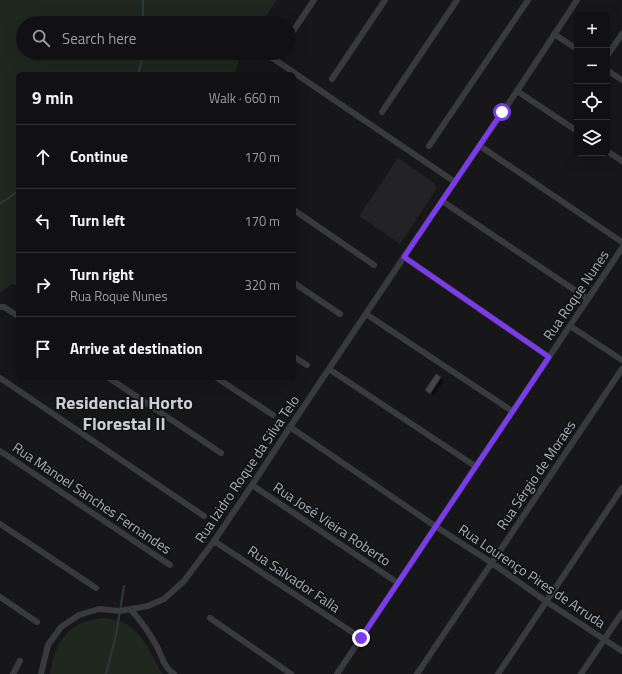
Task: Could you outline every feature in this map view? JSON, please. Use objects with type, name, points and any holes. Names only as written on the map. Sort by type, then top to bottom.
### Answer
[{"type":"street","points":[[296,27],[314,0]]},
{"type":"street","points":[[332,79],[385,0]]},
{"type":"street","points":[[382,112],[457,0]]},
{"type":"street","points":[[429,146],[528,0]]},
{"type":"street","name":"Rua Izidro Roque da Silva Telo","points":[[41,674],[48,645],[61,628],[79,615],[100,609],[120,611],[148,606],[164,599],[184,581],[214,541],[252,485],[577,0]]},
{"type":"street","points":[[554,34],[575,48]]},
{"type":"street","points":[[610,52],[622,34]]},
{"type":"street","points":[[275,60],[293,72]]},
{"type":"street","points":[[610,72],[622,80]]},
{"type":"street","points":[[296,74],[455,182]]},
{"type":"street","points":[[517,90],[574,129]]},
{"type":"street","points":[[480,146],[622,242]]},
{"type":"street","points":[[610,153],[622,161]]},
{"type":"street","points":[[442,201],[588,300]]},
{"type":"street","points":[[296,211],[374,265]]},
{"type":"street","name":"Rua Roque Nunes","points":[[336,674],[622,248]]},
{"type":"street","points":[[404,257],[549,357]]},
{"type":"street","points":[[296,284],[340,314]]},
{"type":"street","points":[[0,307],[4,307],[16,315]]},
{"type":"street","points":[[366,314],[512,411]]},
{"type":"street","points":[[570,326],[622,360]]},
{"type":"street","points":[[296,358],[306,365]]},
{"type":"street","points":[[329,369],[475,466]]},
{"type":"street","name":"Rua Sérgio de Moraes","points":[[417,674],[622,369]]},
{"type":"street","points":[[0,378],[204,516]]},
{"type":"street","points":[[112,380],[221,453]]},
{"type":"street","points":[[220,380],[272,415]]},
{"type":"street","name":"Rua Lourenço Pires de Arruda","points":[[290,427],[492,563],[547,602],[622,651]]},
{"type":"street","name":"Rua Manoel Sanches Fernandes","points":[[0,451],[170,565]]},
{"type":"street","name":"Rua José Vieira Roberto","points":[[252,485],[398,583]]},
{"type":"street","points":[[498,674],[622,488]]},
{"type":"street","points":[[0,524],[96,588]]},
{"type":"street","name":"Rua Salvador Falla","points":[[214,541],[361,638]]},
{"type":"street","points":[[0,597],[37,622]]},
{"type":"street","points":[[130,610],[144,624],[157,646],[166,667],[174,674]]},
{"type":"street","points":[[581,674],[622,612]]},
{"type":"street","points":[[210,618],[292,674]]},
{"type":"street","points":[[14,674],[20,661]]},
{"type":"shaded area","points":[[0,0],[277,0],[266,16],[16,16],[16,60],[239,60],[236,72],[16,72],[16,285],[12,284],[0,293]]},
{"type":"shaded area","points":[[398,158],[434,183],[436,187],[435,191],[400,244],[359,216]]},
{"type":"shaded area","points":[[103,618],[122,622],[138,633],[163,674],[50,674],[55,652],[65,635],[81,624],[91,620]]},
{"type":"building","points":[[436,374],[441,377],[430,394],[425,390]]},
{"type":"waterway","points":[[143,0],[143,16]]},
{"type":"waterway","points":[[139,72],[142,60]]},
{"type":"waterway","points":[[0,204],[16,192]]},
{"type":"waterway","points":[[106,674],[116,635],[124,586]]},
{"type":"district","name":"Residencial Horto Florestal II","points":[[124,413]]},
{"type":"route","points":[[361,638],[549,357],[404,257],[502,112]]}]
